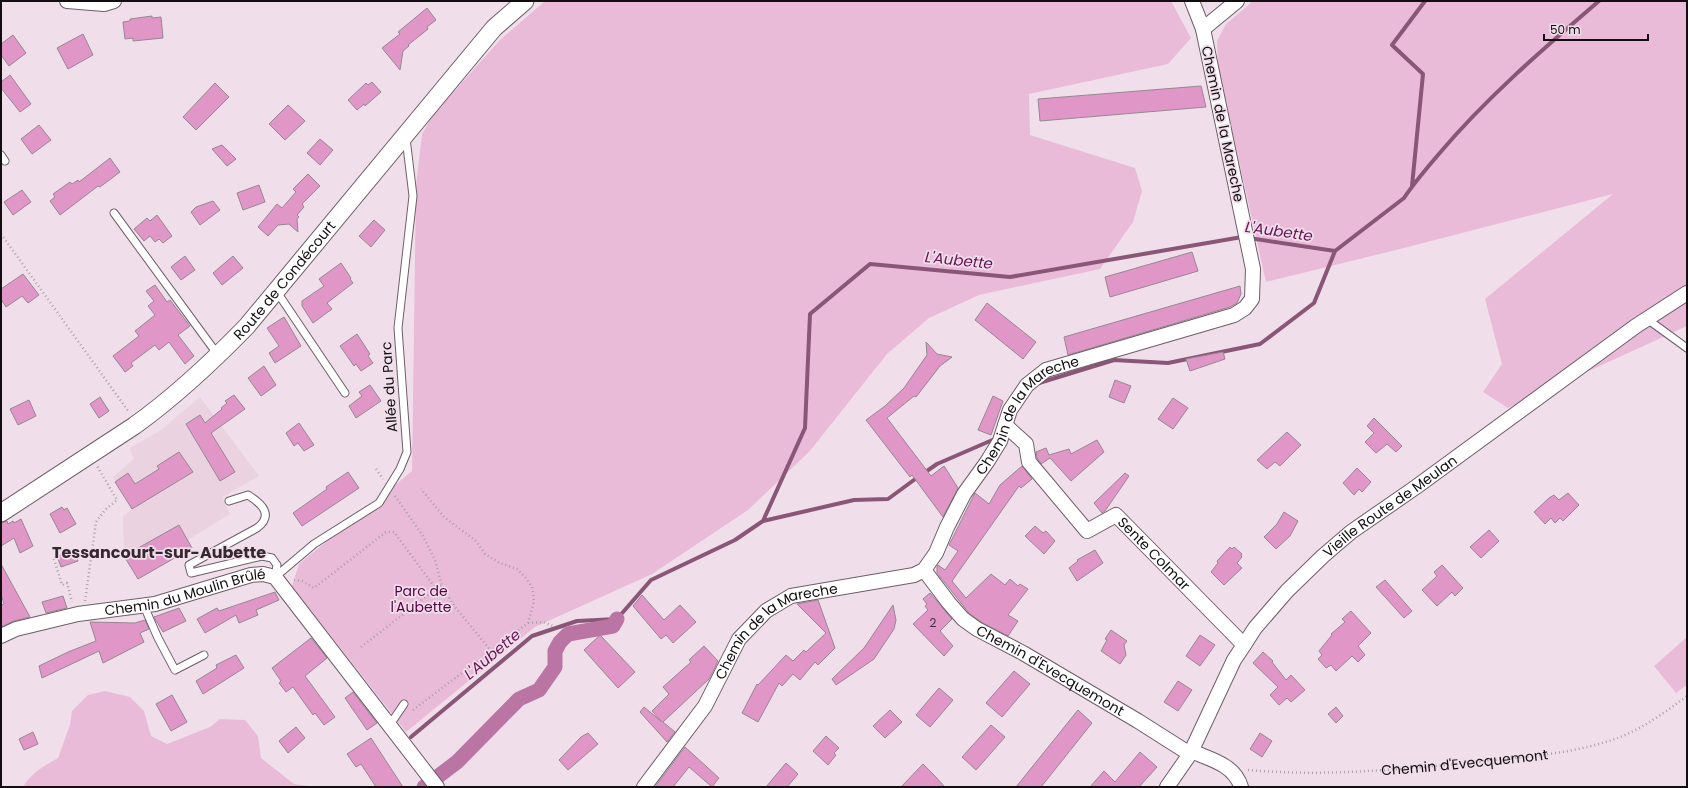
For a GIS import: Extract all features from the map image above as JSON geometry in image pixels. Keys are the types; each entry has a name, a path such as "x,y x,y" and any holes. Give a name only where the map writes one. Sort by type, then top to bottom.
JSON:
{"street":[{"path":"66,1 104,4 114,1"},
{"name":"Route de Condécourt","path":"1,513 137,424 195,377 218,355 247,326 494,28 525,1"},
{"name":"Chemin de la Mareche","path":"644,787 705,706 739,639 766,611 791,596 914,575 924,570 936,553 947,526 964,494 1000,441 1010,410 1027,384 1046,370 1234,316 1245,308 1252,299 1253,269 1203,29 1192,1"},
{"path":"1203,29 1237,1"},
{"name":"Vieille Route de Meulan","path":"1167,787 1191,752 1234,660 1255,628 1286,591 1351,532 1416,487 1646,319 1687,293"},
{"name":"Sente Colmar","path":"1005,425 1026,444 1029,462 1087,531 1116,515 1244,645"},
{"name":"Chemin d'Evecquemont","path":"924,570 963,619 977,630 1023,653 1191,752 1229,768"},
{"name":"Chemin du Moulin Brûlé","path":"1,636 16,630 80,614 155,604 250,576 262,574 275,577 437,787"},
{"path":"1229,768 1240,782 1241,787"}],"lane":[{"name":"Allée du Parc","path":"275,577 314,544 379,503 400,469 407,452 398,328 413,196 405,135"},
{"path":"114,213 218,355"},
{"path":"276,291 344,393"},
{"path":"1646,319 1687,348"},
{"path":"229,501 248,495 261,503 266,513 263,523 257,528 189,565 191,573 262,556 272,558 277,565 275,577"},
{"path":"144,606 158,638 175,670 204,655"},
{"path":"389,726 404,704"}],"path":[{"path":"1,234 137,424"},
{"path":"80,614 96,522 105,510 117,500 91,455"},
{"path":"376,469 424,536 435,560 442,586 455,607 492,652"},
{"path":"421,489 444,517 476,541 485,554 500,563 517,569 525,577 532,586 534,601 528,624"},
{"path":"302,581 314,588 386,532 394,532 436,589"},
{"path":"54,559 62,585 67,583 72,604 80,614"},
{"path":"361,647 436,589 442,586"},
{"path":"411,712 528,624 543,622 553,626"},
{"name":"Chemin d'Evecquemont","path":"1229,768 1256,771 1350,773 1542,756 1580,749 1624,735 1645,724 1687,696"}],"shaded area":[{"path":"200,397 259,476 222,497 230,514 188,540 179,525 124,556 123,516 132,509 113,477 134,459 130,448 161,430"}],"green space":[{"name":"Parc de l'Aubette","path":"545,1 1171,1 1191,38 1168,64 1029,94 1030,135 1135,168 1142,191 1133,222 1100,269 979,295 929,318 887,354 809,452 748,510 652,574 535,627 406,732 292,586 299,564 412,471 416,185 422,134 433,115 500,40"},
{"path":"1253,1 1687,1 1687,326 1508,408 1483,392 1502,364 1485,299 1613,194 1266,282 1218,67 1217,41 1226,24"},
{"path":"1687,637 1687,685 1676,693 1654,666"},
{"path":"105,691 130,697 144,711 151,736 167,744 210,727 220,719 245,720 258,736 261,758 294,784 316,787 23,787 34,774 58,758 70,725 72,711 88,695"}],"building":[{"path":"427,8 436,20 403,51 400,70 382,48 400,34 398,32"},
{"path":"152,16 152,18 161,17 163,38 133,41 133,38 125,39 123,22 130,21 130,19"},
{"path":"83,34 93,55 68,69 57,48"},
{"path":"13,35 26,53 9,66 1,55 1,44"},
{"path":"10,75 31,104 20,112 1,88 1,82"},
{"path":"372,82 381,92 365,106 364,104 357,110 348,100 366,83 368,85"},
{"path":"215,83 229,97 196,130 183,117"},
{"path":"1201,86 1206,107 1040,121 1038,99"},
{"path":"288,105 305,121 285,140 269,124"},
{"path":"39,125 51,140 32,154 21,139"},
{"path":"320,139 333,150 320,165 307,153"},
{"path":"222,145 236,159 227,166 212,149"},
{"path":"110,158 120,172 100,187 98,186 60,215 50,201 55,197 53,194 70,182 72,184 78,180 79,182"},
{"path":"308,174 320,186 302,204 304,207 297,215 299,217 297,219 298,232 289,224 278,225 268,236 258,227 277,204 282,208 296,192 293,189"},
{"path":"259,185 265,202 243,210 237,193"},
{"path":"22,190 31,202 13,215 4,202"},
{"path":"213,201 220,210 200,225 191,212 196,207"},
{"path":"157,215 172,236 163,243 159,239 155,242 150,236 144,241 134,229 147,218 150,221"},
{"path":"374,220 385,230 371,247 359,236"},
{"path":"1192,252 1198,271 1110,297 1105,277"},
{"path":"185,256 195,270 181,280 171,267"},
{"path":"233,256 243,268 222,285 213,273"},
{"path":"341,263 353,283 327,303 332,309 313,323 302,306 302,301 324,286 319,279"},
{"path":"23,274 39,295 28,303 22,296 6,307 1,299 1,289"},
{"path":"155,285 167,302 170,300 190,326 178,335 194,356 185,364 169,342 159,350 155,345 131,363 133,366 125,372 113,356 139,336 135,331 155,315 148,306 154,301 146,291"},
{"path":"1240,286 1241,294 1237,303 1230,307 1068,355 1064,337"},
{"path":"987,303 1036,342 1023,359 975,320"},
{"path":"284,317 301,346 275,363 269,353 279,346 267,328"},
{"path":"357,334 370,354 368,356 373,363 361,371 356,364 354,366 340,346"},
{"path":"926,342 937,354 952,357 940,366 916,397 914,396 887,418 931,476 944,466 958,488 943,517 912,475 910,477 866,420 885,406 904,388 927,355"},
{"path":"1223,352 1225,359 1190,371 1186,359"},
{"path":"264,366 276,385 261,396 248,378"},
{"path":"1115,380 1131,386 1124,403 1109,397"},
{"path":"370,385 381,401 356,418 349,406 362,396 359,392"},
{"path":"234,395 245,409 211,433 235,472 220,481 186,424 200,415 205,423 222,409 221,408 227,403 225,401"},
{"path":"993,396 1003,401 991,435 978,430"},
{"path":"100,397 109,411 99,418 90,404"},
{"path":"1173,398 1188,408 1173,429 1158,419"},
{"path":"29,400 36,416 18,425 10,409"},
{"path":"1374,418 1402,446 1396,452 1387,444 1376,453 1365,442 1374,433 1367,426"},
{"path":"299,423 314,445 304,451 298,443 294,446 286,433"},
{"path":"1287,432 1301,445 1280,466 1275,462 1267,469 1257,460"},
{"path":"1097,440 1104,452 1071,481 1050,458 1041,464 1037,458 1036,452 1046,448 1049,455 1069,449 1071,454"},
{"path":"179,452 193,472 132,509 115,482 128,473 135,484 159,469 157,466"},
{"path":"1022,466 1032,479 1021,488 1019,486 952,581 966,598 991,574 1005,585 1010,579 1018,586 1020,584 1028,589 1008,615 1018,621 1008,636 981,622 969,613 937,573 937,567 938,565 945,570 958,551 949,545 975,493 989,504 1000,485"},
{"path":"1357,468 1371,482 1362,492 1359,489 1354,495 1343,483"},
{"path":"348,472 359,488 302,526 293,513"},
{"path":"1125,473 1129,476 1105,511 1102,513 1094,503"},
{"path":"1568,493 1579,505 1563,521 1560,518 1555,523 1551,518 1545,524 1534,512 1554,495 1559,500"},
{"path":"62,507 64,510 67,508 76,524 60,533 50,514"},
{"path":"1284,512 1298,521 1290,536 1276,549 1264,537 1277,524"},
{"path":"21,519 33,546 20,553 14,538 1,546 1,523 7,521 8,524 13,521 14,523"},
{"path":"179,525 192,548 138,579 124,556"},
{"path":"1035,526 1043,533 1046,531 1055,541 1044,554 1025,536"},
{"path":"1489,530 1499,541 1481,558 1470,547"},
{"path":"1230,547 1232,549 1234,547 1242,554 1242,557 1237,563 1242,568 1224,585 1211,572 1218,563 1217,561"},
{"path":"74,550 78,561 61,567 57,556"},
{"path":"1095,550 1103,563 1077,581 1069,568 1078,561 1077,560"},
{"path":"1,564 30,617 14,621 1,627 1,605 4,604 1,594"},
{"path":"1442,565 1463,588 1455,596 1452,592 1437,606 1422,590 1437,576 1434,572"},
{"path":"1385,580 1412,611 1404,618 1376,587"},
{"path":"275,592 279,600 256,610 258,615 239,623 236,615 205,633 197,619 217,608 219,611"},
{"path":"930,593 952,619 940,631 953,646 944,656 913,624 928,610 925,606 927,604 923,599"},
{"path":"642,595 664,620 680,605 696,622 673,643 666,635 661,639 633,606"},
{"path":"63,596 67,608 46,613 42,602"},
{"path":"818,600 835,648 818,665 815,662 800,680 793,674 782,686 779,683 758,722 742,713 757,684 758,685 786,655 793,661 804,650 806,652 826,633 797,604"},
{"path":"893,605 896,620 894,629 874,659 836,685 832,679 864,648"},
{"path":"179,608 186,621 163,632 154,617"},
{"path":"1351,611 1371,633 1358,646 1365,655 1358,662 1352,656 1336,671 1331,665 1326,668 1318,659 1322,655 1319,651 1332,635 1331,634 1345,622 1342,619"},
{"path":"145,620 149,629 140,633 144,642 103,663 99,651 42,678 39,666 96,641 90,622 135,623"},
{"path":"1111,630 1127,641 1124,645 1126,655 1120,664 1101,651 1107,640 1105,639"},
{"path":"600,635 635,672 618,688 584,650"},
{"path":"1200,635 1215,645 1200,666 1186,656"},
{"path":"311,638 327,658 305,676 335,717 324,725 315,713 313,715 293,687 286,692 279,683 281,681 272,668"},
{"path":"704,646 718,661 709,679 663,722 675,732 667,742 640,712 644,707 662,722 652,711 669,694 663,687 691,662 689,660"},
{"path":"1263,652 1273,661 1272,662 1286,680 1291,675 1305,690 1291,702 1287,698 1279,705 1270,695 1278,687 1253,663"},
{"path":"236,655 244,668 203,694 196,681 217,668 216,665"},
{"path":"1014,671 1030,684 1002,717 986,703"},
{"path":"1178,681 1192,690 1178,711 1164,702"},
{"path":"939,688 953,700 930,727 916,715"},
{"path":"353,692 377,723 367,730 345,698"},
{"path":"172,695 187,722 171,731 156,704"},
{"path":"1336,707 1343,716 1336,723 1328,714"},
{"path":"890,710 902,722 885,738 873,726"},
{"path":"1078,710 1092,723 1041,787 1016,787"},
{"path":"991,725 1005,737 976,770 962,757"},
{"path":"296,727 305,738 288,753 279,741"},
{"path":"33,732 38,744 24,750 19,739"},
{"path":"588,733 598,744 568,770 559,760 581,737"},
{"path":"1260,733 1272,741 1262,757 1250,749"},
{"path":"826,736 839,748 834,753 836,755 828,765 813,751"},
{"path":"371,738 403,787 376,787 361,764 356,767 347,754"},
{"path":"685,747 719,778 712,787 689,767 673,787 655,787"},
{"path":"1140,752 1157,767 1139,787 1090,787 1104,771 1115,782"},
{"path":"786,763 798,774 787,787 766,787"},
{"path":"923,764 945,787 901,787"}],"waterway":[{"name":"L'Aubette","path":"1412,186 1423,74 1392,45 1425,1"},
{"name":"L'Aubette","path":"1039,383 1114,360 1168,363 1260,344 1314,303 1335,251 1404,198 1416,181 1456,134 1495,94 1599,1"},
{"name":"L'Aubette","path":"763,521 805,428 810,314 870,264 1010,277 1242,237 1335,251"},
{"name":"L'Aubette","path":"924,473 937,464 997,438"},
{"name":"L'Aubette","path":"411,737 532,636 577,621 617,619 651,580 735,540 763,521 854,500 888,499 918,477"},
{"path":"424,787 457,762 519,699 539,690 555,667 555,651 560,642 568,634 613,626 617,619"}],"district":[{"name":"Tessancourt-sur-Aubette","path":"159,552"}]}
